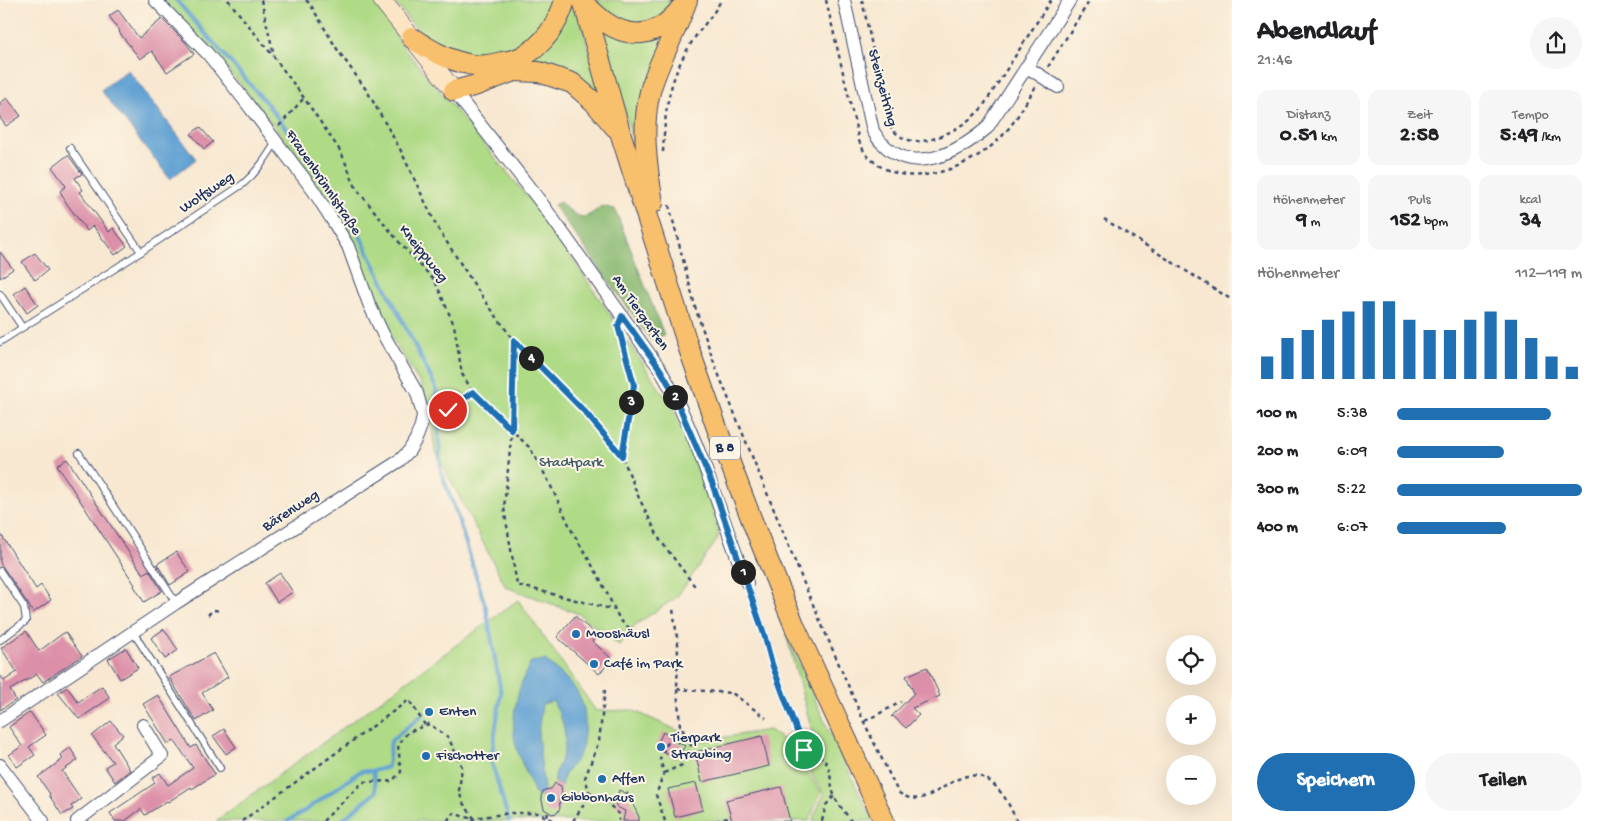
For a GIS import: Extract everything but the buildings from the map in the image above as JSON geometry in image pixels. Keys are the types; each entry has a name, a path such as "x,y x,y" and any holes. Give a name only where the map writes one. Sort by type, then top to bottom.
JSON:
{"main road":[{"path":"412,38 445,56 470,65 496,64 521,57 534,49 577,1 610,25 624,31 638,33 657,29 667,23 687,0"},
{"path":"663,267 647,165 647,115 649,94 654,75 687,0"},
{"name":"B 8","path":"577,1 688,346 756,531 795,627 884,821"},
{"path":"454,91 470,65"},
{"path":"454,91 477,85 514,71 540,72 572,83 586,94 620,132"}],"street":[{"name":"Frauenbrünnlstraße","path":"156,0 208,54 313,190 348,246 368,304 419,399 423,415 416,439"},
{"path":"382,0 454,91"},
{"name":"Steinzeitring","path":"844,0 873,130 882,144 897,154 913,160 933,159 952,151 987,128 1070,0"},
{"path":"1028,67 1058,87"},
{"name":"Am Tiergarten","path":"454,91 543,205 660,369 671,388 712,483 747,584"},
{"name":"Bärenweg","path":"0,720 176,603 398,461 409,451 416,439"},
{"path":"76,821 162,756 143,725"},
{"path":"0,765 43,821"}],"lane":[{"name":"Wolfsweg","path":"0,342 142,252 243,184 264,162 276,142"},
{"path":"70,148 142,252"},
{"path":"0,294 22,327"},
{"path":"79,453 176,603"},
{"path":"0,570 24,606 26,621 0,640"},
{"path":"747,584 772,664 804,750"},
{"path":"133,632 220,768"}],"path":[{"name":"Kneippweg","path":"228,0 304,98 340,152 356,188 399,242 435,282 454,325 462,374 473,392 530,448 620,620 635,633"},
{"path":"261,0 274,58"},
{"path":"306,0 366,91 400,149 437,227 479,292 514,340 585,412 622,456 639,498 660,540 697,589"},
{"path":"663,156 666,105 671,86 691,43 721,0"},
{"path":"826,0 859,141 866,154 882,167 896,173 914,176 932,174 965,163 997,142 1009,129 1090,0"},
{"path":"862,0 889,124 893,132 909,142 919,142 938,137 958,129 972,119 982,108 1051,0"},
{"path":"277,129 304,98"},
{"path":"668,204 696,310 716,368 806,586 864,722 898,792 903,798 911,802 917,802"},
{"path":"1104,219 1232,300"},
{"path":"622,316 618,326 634,385 622,456"},
{"path":"514,340 512,430 504,508 517,585 615,610"},
{"path":"429,414 448,410 473,392"},
{"path":"664,773 682,765 691,745 680,725 677,689 678,644 673,609"},
{"path":"208,614 214,610 222,611"},
{"path":"677,689 732,693 766,718"},
{"path":"573,821 590,794 585,778 599,741 605,690"},
{"path":"242,821 409,700 424,725"},
{"path":"864,722 901,702"},
{"path":"323,821 363,782 392,781 401,772 398,745 408,732 429,724 448,737 462,767 459,791 463,804 473,819"},
{"path":"665,821 656,795 664,773 660,759 664,747 680,725"},
{"path":"671,737 678,743"},
{"path":"804,750 818,754 829,767 835,795 852,821"},
{"path":"939,796 960,781 971,777 982,777 1002,794 1017,821"},
{"path":"590,794 603,799 619,814 619,821"},
{"path":"822,821 826,805 835,795"},
{"path":"547,817 548,812"},
{"path":"448,821 450,815 454,813 473,819 511,813 538,813 555,821"},
{"path":"716,821 731,817"}],"green space":[{"name":"Stadtpark","path":"162,0 372,0 390,22 399,42 545,218 676,413 720,529 717,540 677,597 635,625 619,645 579,614 506,587 435,450 429,406 421,385 389,333 345,226 300,159 243,87"},
{"path":"393,0 557,0 546,23 522,49 490,59 454,53 425,36 414,26"},
{"path":"594,0 645,3 651,0 679,0 660,21 623,25"},
{"path":"572,2 576,3 600,90 597,91 581,79 529,63"},
{"path":"602,31 664,37 638,147 634,145"},
{"path":"560,202 575,215 584,217 601,206 615,209 664,335 651,340 554,205"},
{"path":"518,600 596,711 632,710 701,741 769,730 785,741 821,792 809,821 216,821"},
{"path":"786,634 827,727 873,821 812,821 824,794 804,762 815,742"}],"water":[{"path":"128,70 196,159 170,179 101,90"},
{"path":"545,660 563,675 576,691 584,710 585,721 581,751 566,773 561,786 555,783 555,779 564,749 564,728 553,701 542,704 538,734 544,790 541,796 536,796 517,748 514,721 519,690 531,662"}],"waterway":[{"path":"176,0 268,105 343,202 436,388 441,472 456,512 486,608 501,693 491,760 509,821"},
{"path":"288,821 361,771 373,771 388,767 391,741 422,715"},
{"path":"341,821 376,792 373,771"}],"place":[{"name":"Mooshäusl","path":"576,634"},
{"name":"Café im Park","path":"594,664"},
{"name":"Enten","path":"429,712"},
{"name":"Tierpark Straubing","path":"661,747"},
{"name":"Fischotter","path":"426,756"},
{"name":"Affen","path":"602,779"},
{"name":"Gibbonhaus","path":"551,798"}],"route":[{"path":"448,410 473,392 512,430 514,340 585,412 622,456 634,385 618,326 622,316 660,369 671,388 712,483 764,634 772,664 804,750"}]}
